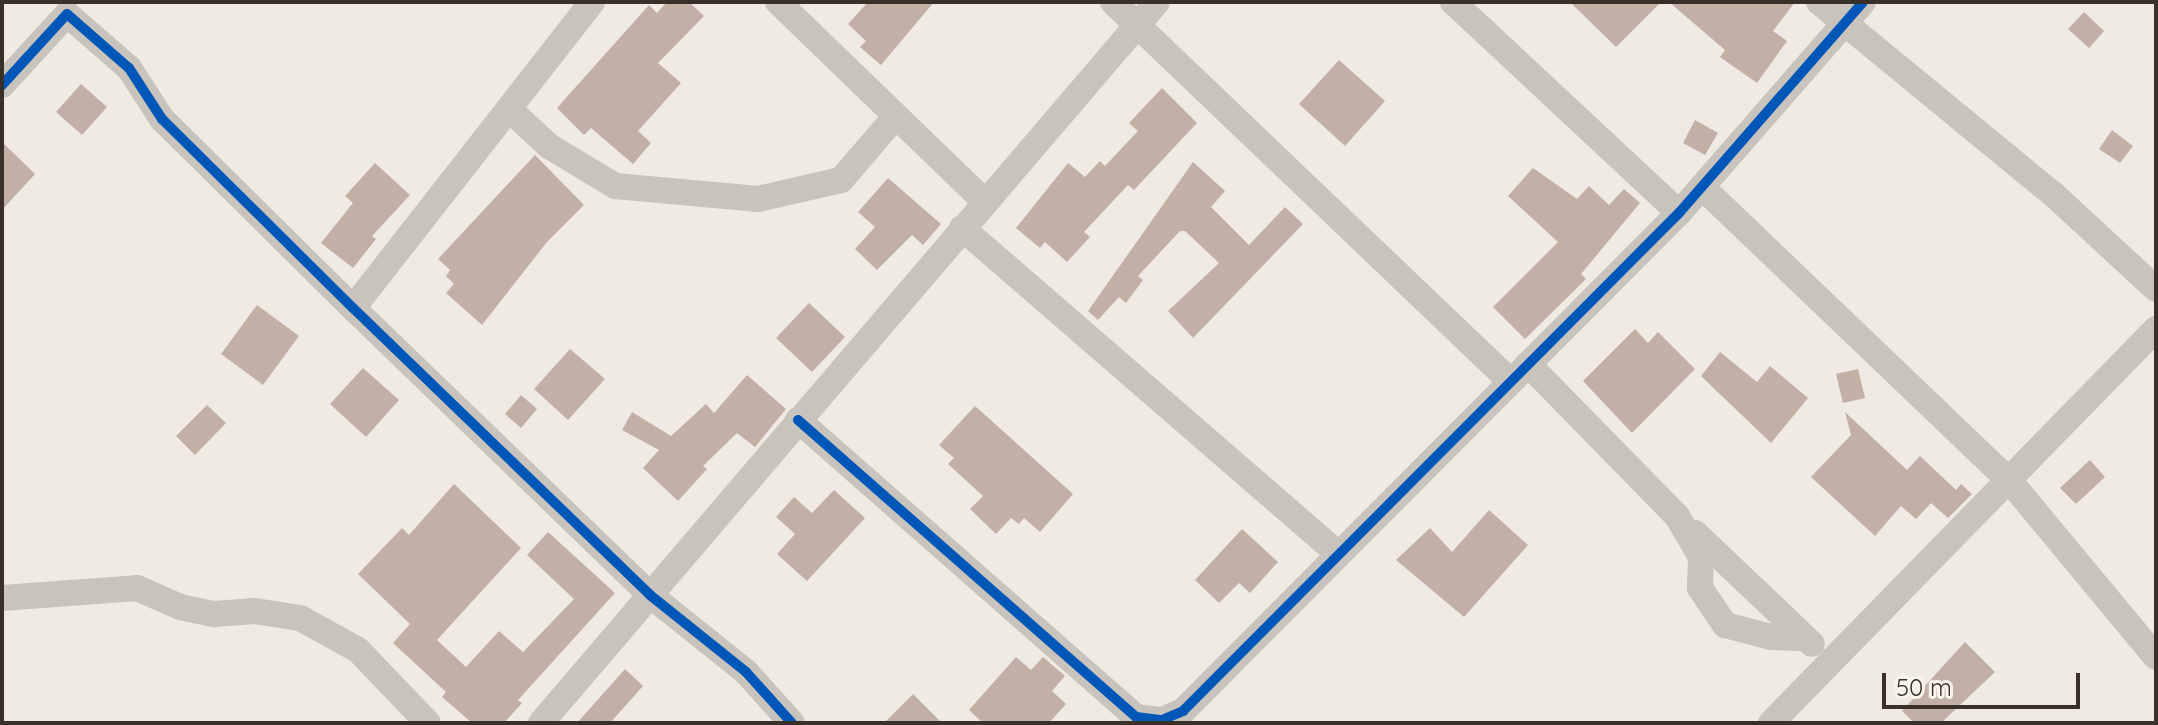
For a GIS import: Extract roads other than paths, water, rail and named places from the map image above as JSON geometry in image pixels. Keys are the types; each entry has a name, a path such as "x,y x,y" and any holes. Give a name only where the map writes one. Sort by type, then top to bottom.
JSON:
{"street":[{"path":"353,308 592,2"},
{"path":"778,2 984,201"},
{"path":"1113,2 1136,27 1677,516 1829,660"},
{"path":"541,723 1157,2"},
{"path":"1453,2 1679,213"},
{"path":"1819,2 2053,194 2156,289"},
{"path":"798,420 1145,721 1183,711 1703,188 1863,2"},
{"path":"2,85 71,8 129,68 162,119 650,595 746,672 792,723"},
{"path":"509,109 549,146 615,186 758,199 841,180 896,116"},
{"path":"1703,188 2008,479 2156,657"},
{"path":"962,228 1337,553"},
{"path":"1771,723 1829,660 2156,329"},
{"path":"1677,516 1701,557 1700,588 1725,625 1771,637 1804,638"},
{"path":"2,598 137,588 180,607 214,614 255,611 300,618 358,650 428,723"}]}
